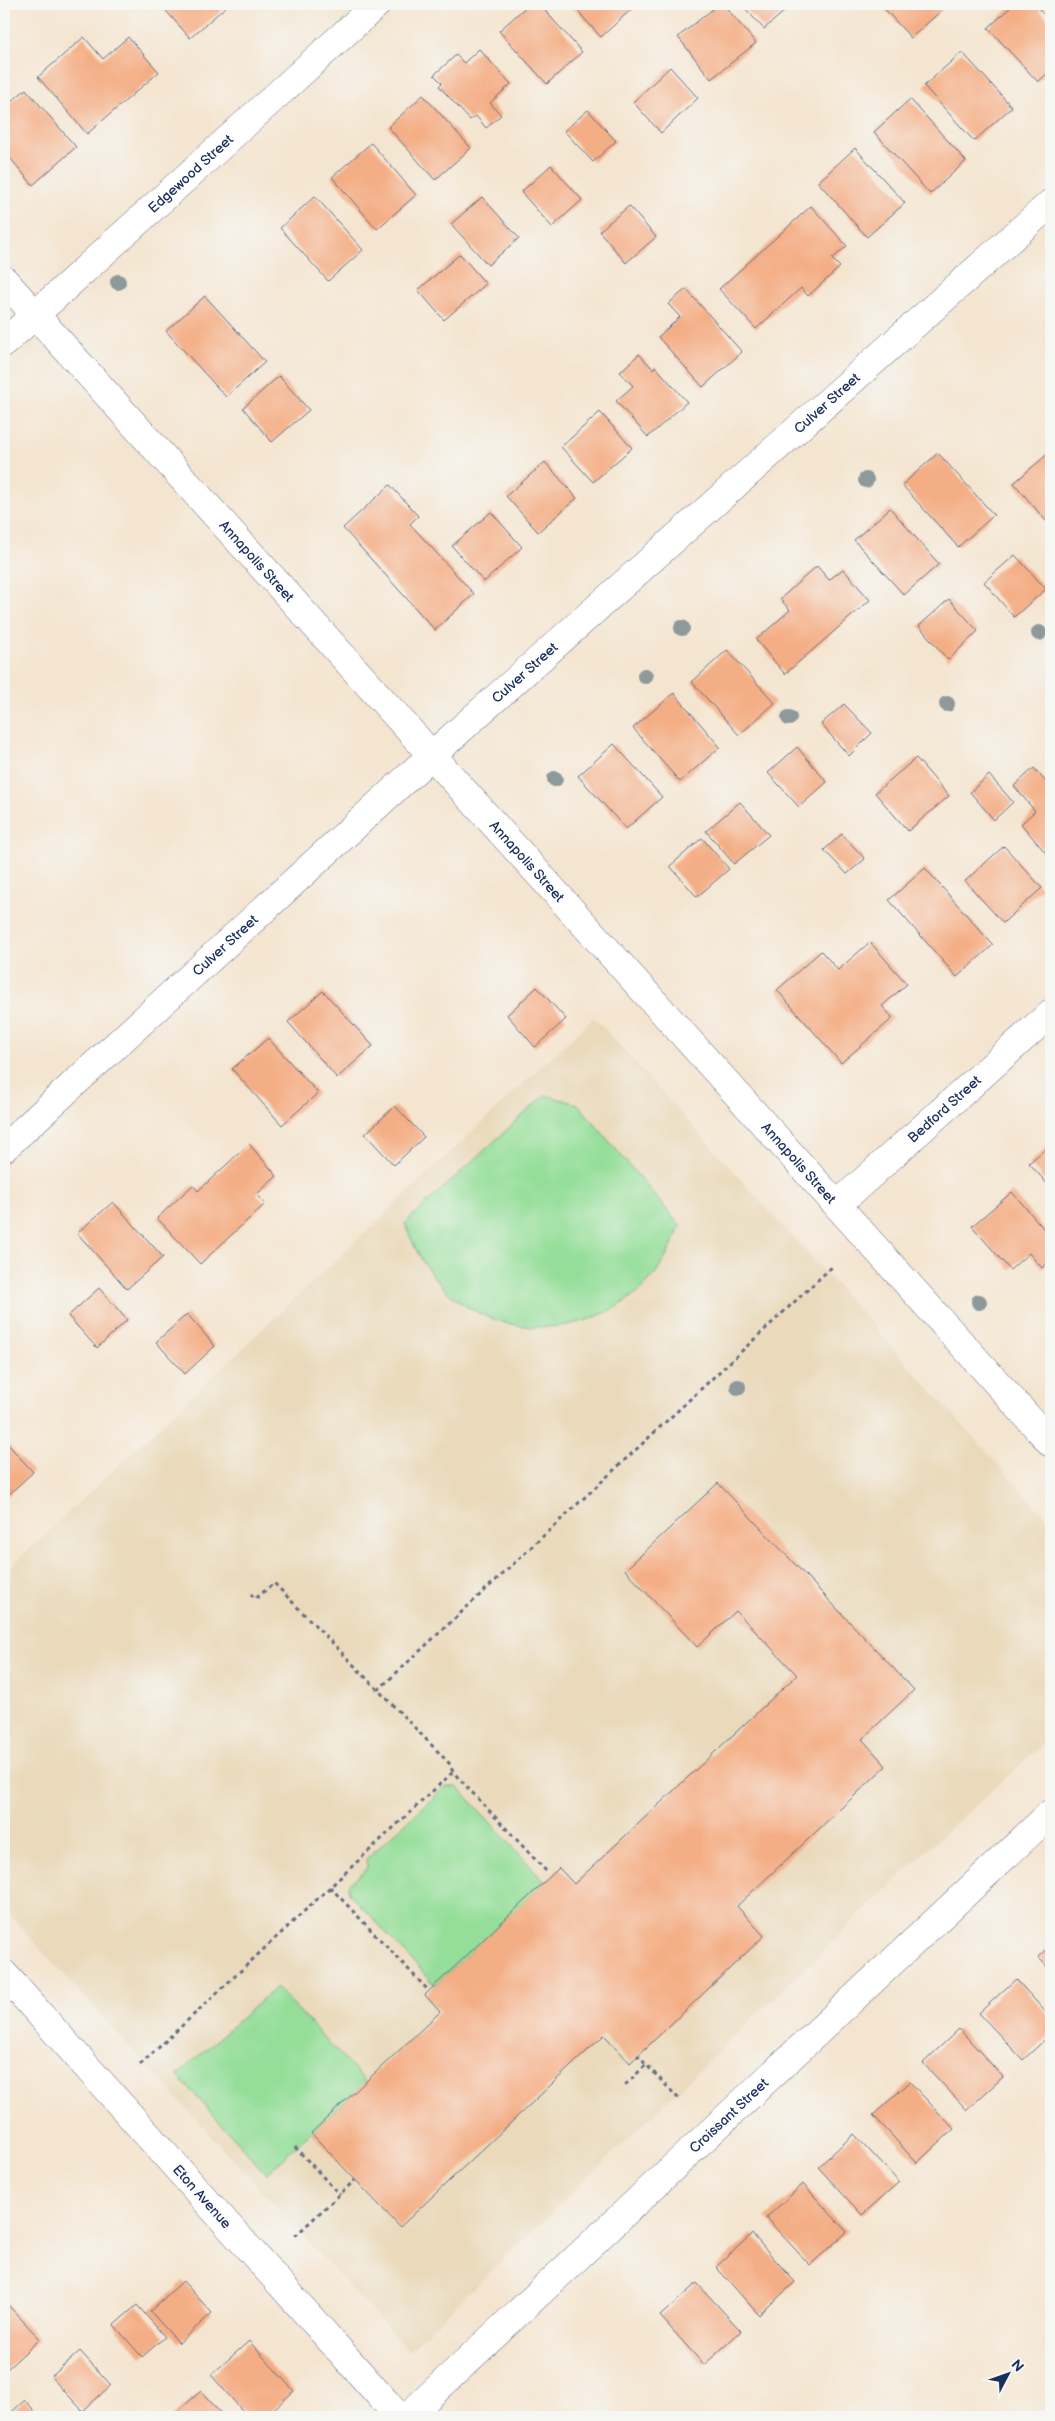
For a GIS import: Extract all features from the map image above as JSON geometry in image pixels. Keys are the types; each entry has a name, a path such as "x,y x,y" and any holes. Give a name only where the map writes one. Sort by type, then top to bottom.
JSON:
{"street":[{"name":"Edgewood Street","path":"4,343 33,314 377,4"},
{"name":"Culver Street","path":"4,1148 432,755 1051,203"},
{"name":"Annapolis Street","path":"4,280 1051,1443"},
{"name":"Bedford Street","path":"837,1205 1051,1013"},
{"name":"Croissant Street","path":"407,2417 1051,1813"},
{"name":"Eton Avenue","path":"4,1974 399,2417"}],"path":[{"path":"378,1690 834,1265"},
{"path":"251,1594 255,1599 274,1583 449,1763 453,1772 547,1872"},
{"path":"140,2065 453,1772"},
{"path":"330,1887 429,1991"},
{"path":"638,2055 679,2099"},
{"path":"625,2085 646,2065"},
{"path":"295,2147 340,2195"},
{"path":"295,2236 355,2180"}],"shaded area":[{"path":"594,1017 1051,1523 1051,1737 948,1830 408,2351 4,1909 4,1573"}],"green space":[{"path":"545,1095 578,1104 680,1226 669,1252 660,1267 639,1291 613,1309 583,1321 552,1327 521,1326 491,1318 462,1304 438,1282 427,1268 418,1254 405,1223"},
{"path":"445,1787 458,1787 545,1882 435,1985 349,1893 348,1885 367,1868 366,1859"},
{"path":"276,1987 366,2082 266,2174 177,2075"}],"building":[{"path":"160,4 229,4 190,38"},
{"path":"529,4 539,4 582,52 547,84 499,31"},
{"path":"571,4 635,4 636,5 601,37"},
{"path":"719,4 723,4 756,43 711,79 678,37"},
{"path":"741,4 793,4 764,29"},
{"path":"880,4 938,4 943,9 911,38"},
{"path":"1014,4 1034,4 1051,22 1051,70 1038,82 988,28"},
{"path":"84,37 103,59 128,37 159,72 87,134 38,77"},
{"path":"479,49 511,84 490,103 501,115 486,128 476,116 470,120 439,86 442,83 434,75 456,55 464,63"},
{"path":"962,52 1012,107 974,141 924,86"},
{"path":"670,67 698,98 661,133 633,102"},
{"path":"26,89 76,147 33,185 4,151 4,108"},
{"path":"423,95 471,148 435,180 388,127"},
{"path":"910,99 966,161 930,194 874,132"},
{"path":"588,110 616,141 593,162 564,131"},
{"path":"371,143 416,195 377,229 332,177"},
{"path":"855,148 905,203 867,237 818,182"},
{"path":"551,165 582,200 552,227 521,192"},
{"path":"315,196 363,250 328,281 280,228"},
{"path":"482,197 519,238 488,265 451,224"},
{"path":"629,206 656,237 626,263 599,231"},
{"path":"811,206 847,246 832,259 840,267 808,296 801,288 756,329 719,289"},
{"path":"460,254 486,284 444,320 418,290"},
{"path":"686,289 742,352 703,387 658,337 680,317 668,304"},
{"path":"205,296 265,362 226,397 166,331"},
{"path":"639,354 653,369 655,366 687,402 648,437 616,401 633,386 620,372"},
{"path":"279,376 309,410 272,442 243,408"},
{"path":"600,412 632,448 593,482 561,447"},
{"path":"1051,451 1051,517 1046,521 1014,483"},
{"path":"938,453 994,515 958,547 902,485"},
{"path":"545,462 577,498 538,532 506,496"},
{"path":"390,485 418,516 410,524 474,594 435,630 343,528"},
{"path":"890,508 939,564 904,595 854,540"},
{"path":"491,512 522,547 484,582 452,546"},
{"path":"1015,555 1046,589 1014,617 984,582"},
{"path":"817,566 829,580 843,569 870,600 785,674 756,640 790,610 780,599"},
{"path":"949,599 978,631 948,660 919,626"},
{"path":"727,650 775,703 739,735 692,682"},
{"path":"674,693 720,747 680,782 633,728"},
{"path":"844,704 872,733 849,756 821,724"},
{"path":"614,744 662,797 626,829 578,776"},
{"path":"797,747 827,782 799,807 768,773"},
{"path":"916,758 949,796 908,831 875,793"},
{"path":"1034,768 1051,788 1051,859 1021,824 1035,811 1014,786"},
{"path":"989,775 1013,802 994,820 970,792"},
{"path":"740,802 769,835 734,864 706,831"},
{"path":"842,834 865,859 847,874 824,850"},
{"path":"702,838 729,869 697,897 670,866"},
{"path":"1004,846 1042,888 1003,923 965,881"},
{"path":"925,868 993,945 957,977 889,900"},
{"path":"870,942 907,984 882,1006 893,1018 841,1063 777,990 821,951 838,970"},
{"path":"537,987 566,1019 535,1047 507,1015"},
{"path":"323,991 373,1046 337,1078 288,1022"},
{"path":"268,1038 318,1093 282,1125 232,1069"},
{"path":"395,1106 424,1137 394,1165 365,1134"},
{"path":"249,1144 277,1176 257,1194 265,1204 200,1264 157,1218 193,1185 198,1191"},
{"path":"1051,1144 1051,1188 1029,1163"},
{"path":"1012,1192 1051,1237 1051,1260 1042,1268 1029,1253 1010,1270 972,1226"},
{"path":"113,1202 163,1257 127,1289 77,1233"},
{"path":"99,1288 127,1320 97,1348 68,1316"},
{"path":"187,1314 215,1346 185,1374 156,1342"},
{"path":"4,1442 33,1472 4,1499"},
{"path":"718,1483 914,1690 862,1739 886,1766 737,1906 764,1936 630,2063 604,2035 400,2227 311,2133 440,2012 425,1995 559,1868 574,1884 797,1675 736,1611 697,1647 625,1570"},
{"path":"1051,1945 1051,1971 1038,1957"},
{"path":"1016,1979 1051,2018 1051,2034 1023,2060 979,2013"},
{"path":"959,2029 1003,2077 967,2110 923,2063"},
{"path":"910,2082 954,2129 917,2163 873,2115"},
{"path":"854,2134 899,2182 862,2215 818,2167"},
{"path":"803,2184 847,2232 810,2265 766,2218"},
{"path":"752,2234 795,2282 759,2315 716,2267"},
{"path":"183,2281 212,2313 179,2343 150,2311"},
{"path":"697,2283 741,2331 704,2365 660,2316"},
{"path":"8,2305 40,2339 6,2370 4,2367 4,2309"},
{"path":"137,2305 165,2337 142,2357 114,2325"},
{"path":"249,2341 294,2391 265,2417 248,2417 211,2375"},
{"path":"80,2351 111,2385 83,2411 51,2377"},
{"path":"201,2391 224,2417 171,2417"},
{"path":"25,2400 40,2417 6,2417"},
{"path":"1051,2407 1051,2417 1041,2417"}]}
